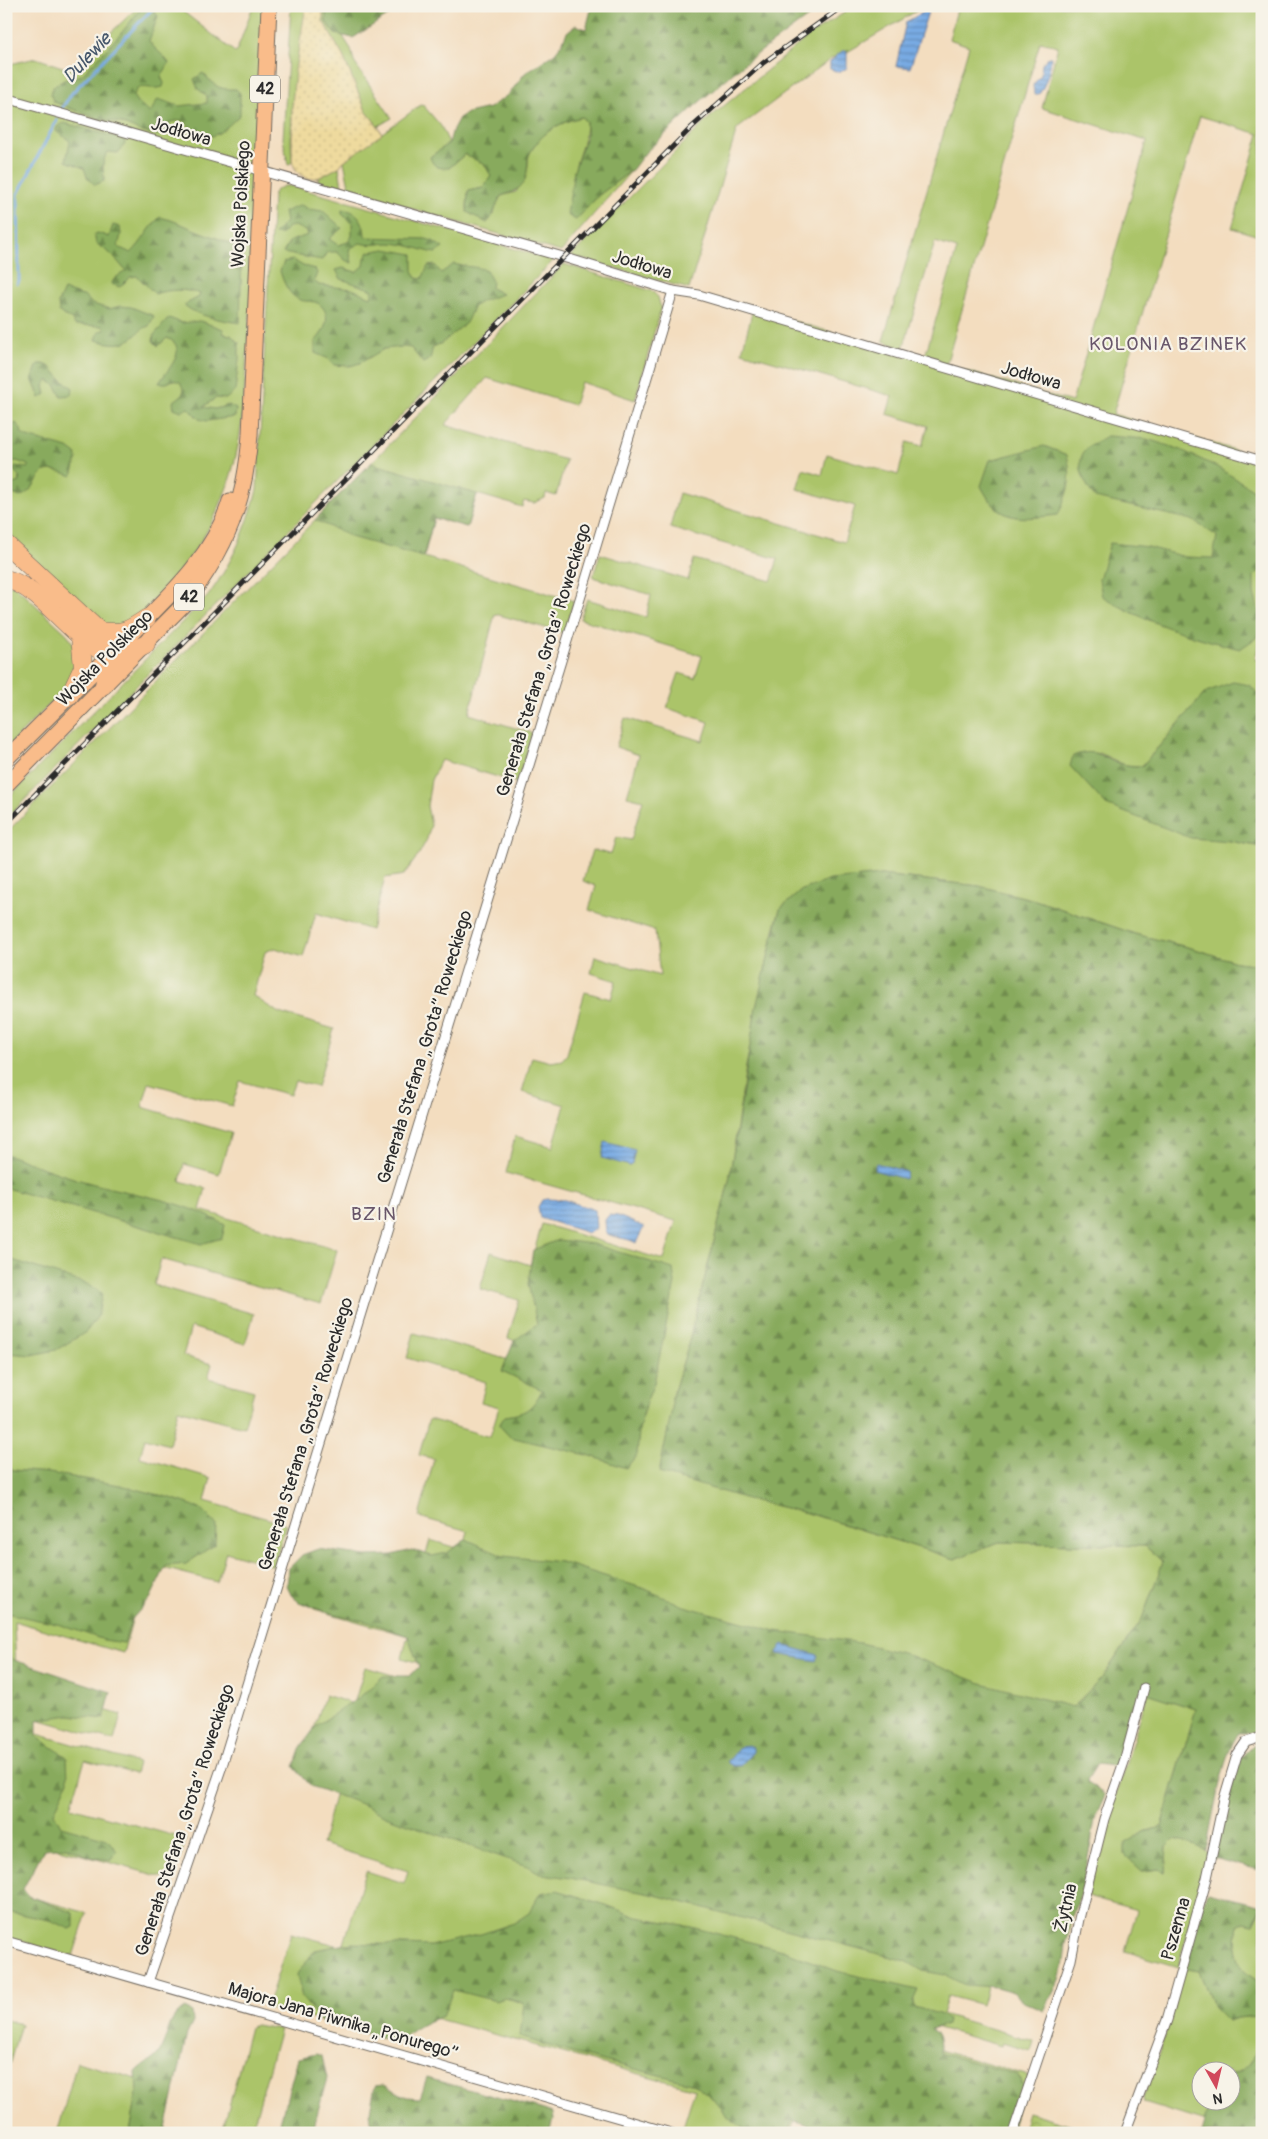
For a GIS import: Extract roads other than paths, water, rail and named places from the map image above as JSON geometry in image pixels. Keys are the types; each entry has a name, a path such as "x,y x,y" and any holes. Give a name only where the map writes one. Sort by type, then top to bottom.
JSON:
{"highway":[{"path":"6,544 99,631 112,654 104,685"},
{"path":"6,579 31,590 100,652 112,654 127,653 146,644"},
{"path":"99,631 117,633 134,627 147,618"},
{"path":"70,695 83,667 80,636"}],"main road":[{"name":"Wojska Polskiego","path":"6,785 185,603 202,581 230,530 244,489 248,468 269,6"},
{"name":"Wojska Polskiego","path":"6,759 112,654 193,570 213,540 228,510 240,468 251,404"}],"street":[{"name":"Jodłowa","path":"13,100 673,291 699,295 1262,461"},
{"name":"Generała Stefana „Grota” Roweckiego","path":"148,1982 225,1756 673,291"},
{"name":"Żytnia","path":"1013,2133 1071,1960 1079,1919 1104,1819 1120,1775 1144,1688"},
{"name":"Pszenna","path":"1125,2133 1167,2020 1207,1878 1224,1799 1237,1755 1246,1742 1259,1737"},
{"name":"Majora Jana Piwnika „Ponurego”","path":"6,1941 671,2133"}],"water":[{"path":"929,9 910,68 896,66 906,22"},
{"path":"842,51 847,51 847,68 839,72 830,69 830,62"},
{"path":"1048,57 1051,57 1051,61 1045,82 1039,94 1034,94 1033,85 1041,75 1042,64"},
{"path":"605,1142 635,1150 632,1164 630,1166 602,1158"},
{"path":"876,1163 907,1172 905,1179 874,1170"},
{"path":"542,1200 565,1200 595,1210 596,1229 588,1233 540,1218 538,1207"},
{"path":"609,1215 618,1216 644,1227 636,1243 606,1233 605,1220"},
{"path":"783,1645 818,1655 816,1661 778,1654 777,1652"},
{"path":"749,1745 753,1748 753,1752 740,1766 733,1766 728,1763 728,1760 741,1746"}],"waterway":[{"name":"Dulewie","path":"62,108 72,93 155,6"},
{"name":"Dulewie","path":"17,284 19,281 18,194 57,120"}],"railway":[{"path":"6,824 692,127 763,63 843,6"}],"district":[{"name":"KOLONIA BZINEK","path":"1168,344"},
{"name":"BZIN","path":"374,1214"}]}
